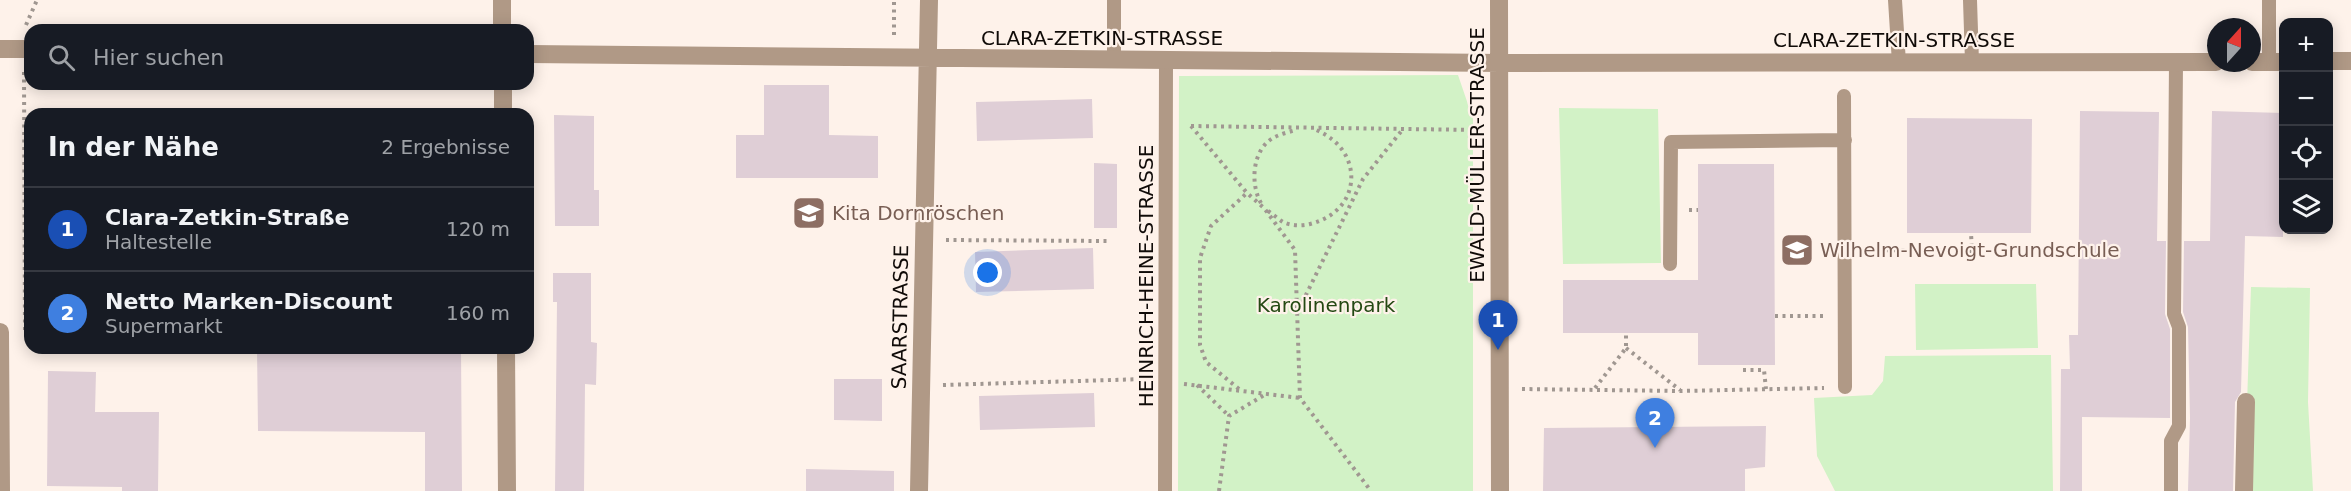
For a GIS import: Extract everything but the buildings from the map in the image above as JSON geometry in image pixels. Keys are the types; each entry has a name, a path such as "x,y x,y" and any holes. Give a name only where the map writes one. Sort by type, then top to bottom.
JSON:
{"street":[{"path":"502,0 502,24"},
{"name":"SAARSTRASSE","path":"919,491 929,0"},
{"name":"EWALD-MÜLLER-STRASSE","path":"1499,0 1500,491"},
{"path":"0,49 24,49"},
{"name":"CLARA-ZETKIN-STRASSE","path":"534,54 1500,63 2207,62"},
{"path":"2333,61 2351,61"},
{"path":"503,90 503,108"},
{"path":"0,332 1,491"},
{"path":"506,354 507,491"},
{"path":"2244,491 2246,402"}],"lane":[{"path":"1114,0 1114,60"},
{"path":"1895,0 1899,63"},
{"path":"1970,0 1972,62"},
{"path":"2268,62 2269,0"},
{"name":"HEINRICH-HEINE-STRASSE","path":"1165,491 1166,61"},
{"path":"2171,491 2171,441 2179,426 2179,327 2174,314 2176,62"},
{"path":"1844,96 1845,387"},
{"path":"1670,264 1671,142 1845,140"}],"path":[{"path":"27,24 37,0"},
{"path":"893,59 894,0"},
{"path":"27,90 27,108"},
{"path":"1166,126 1500,131"},
{"path":"1191,126 1247,193 1285,223 1302,226 1325,221 1336,213 1345,202 1352,183 1349,162 1339,144 1313,128"},
{"path":"1300,128 1272,139 1257,157 1253,175 1258,197 1264,208 1295,250 1300,398 1371,491"},
{"path":"1298,310 1363,179 1403,129"},
{"path":"1239,389 1206,362 1200,345 1200,258 1211,226 1247,193"},
{"path":"1845,250 1972,251 1971,233"},
{"path":"924,240 1108,241"},
{"path":"1775,316 1802,316"},
{"path":"1595,389 1626,348 1626,333"},
{"path":"1626,348 1680,391"},
{"path":"1743,370 1764,370 1766,389"},
{"path":"921,385 1165,381 1300,398"},
{"path":"1196,385 1229,416"},
{"path":"1499,388 1680,391 1845,387"},
{"path":"1229,416 1268,393"},
{"path":"1219,491 1229,416"}],"green space":[{"name":"Karolinenpark","path":"1458,75 1473,119 1473,491 1178,491 1179,76"},
{"path":"1559,108 1658,109 1661,263 1563,264"},
{"path":"1915,284 2036,284 2038,348 1916,350"},
{"path":"2251,287 2310,288 2308,402 2313,491 2244,491"},
{"path":"2051,355 2053,491 1835,491 1817,456 1814,398 1872,395 1883,381 1885,356"}],"place":[{"name":"Kita Dornröschen","path":"809,213"},
{"name":"Wilhelm-Nevoigt-Grundschule","path":"1797,250"},
{"name":"Clara-Zetkin-Straße","path":"1498,350"},
{"name":"Netto Marken-Discount","path":"1655,448"}]}
